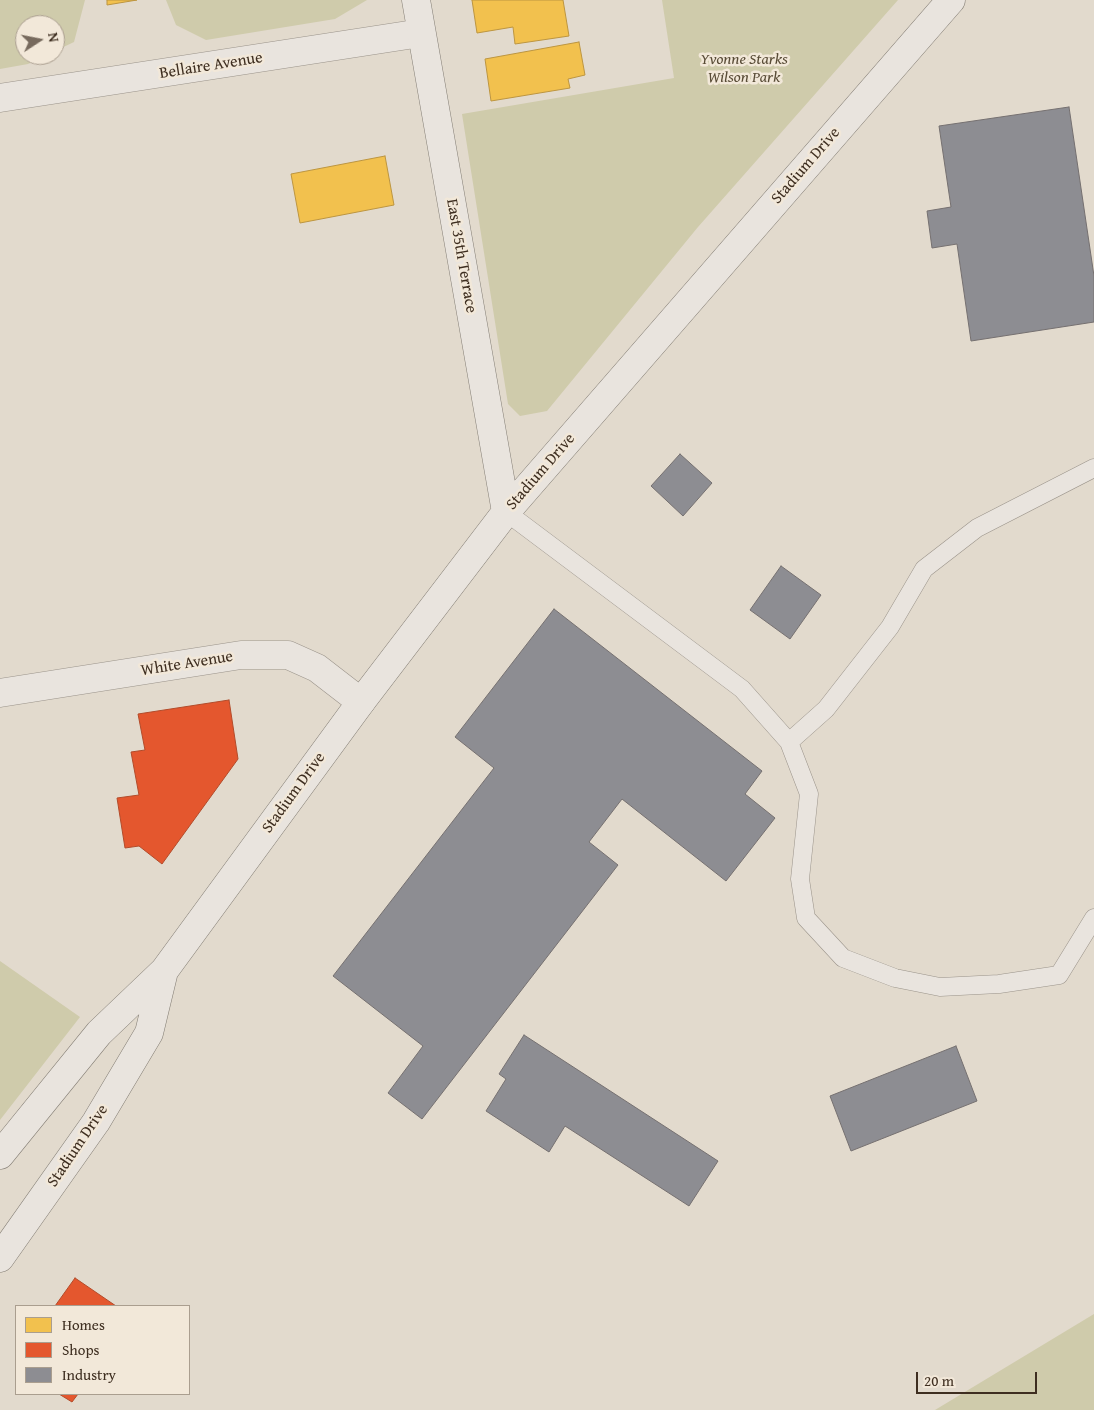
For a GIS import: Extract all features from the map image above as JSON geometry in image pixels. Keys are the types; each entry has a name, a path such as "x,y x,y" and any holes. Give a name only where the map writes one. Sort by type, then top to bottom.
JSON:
{"main road":[{"name":"East 35th Terrace","path":"416,0 506,512"},
{"name":"Stadium Drive","path":"0,1155 99,1032 164,971 361,702 506,512 950,0"},
{"name":"Bellaire Avenue","path":"0,98 421,33"},
{"name":"White Avenue","path":"0,693 241,656 288,655 318,668 361,702"},
{"name":"Stadium Drive","path":"0,1258 96,1122 149,1032 164,971"}],"lane":[{"path":"789,742 832,701 890,627 924,569 977,528 1094,468"},
{"path":"506,512 742,689 789,742 809,794 800,879 806,918 843,958 895,978 940,987 999,984 1059,975 1094,918"}],"green space":[{"path":"0,0 85,0 74,42 65,46 65,15 15,15 15,65 22,65 0,69"},
{"path":"166,0 367,0 335,19 206,40 176,25"},
{"name":"Yvonne Starks Wilson Park","path":"662,0 898,0 698,227 547,411 520,416 508,404 462,114 674,78"},
{"path":"0,961 80,1017 0,1120"},
{"path":"1094,1314 1094,1410 935,1410"}],"building: Homes":[{"path":"107,0 137,0 107,5"},
{"path":"472,0 563,0 569,36 515,44 513,27 477,33"},
{"path":"579,42 585,75 568,79 570,88 491,101 485,59"},
{"path":"385,156 394,205 300,223 291,174"}],"building: Shops":[{"path":"229,700 238,759 162,864 139,846 125,848 117,798 139,795 131,752 145,750 138,714"},
{"path":"75,1278 115,1305 56,1305"},
{"path":"61,1395 77,1395 72,1402"}],"building: Industry":[{"path":"1069,107 1094,276 1094,322 971,341 957,244 932,248 927,211 951,207 939,126"},
{"path":"680,454 712,483 683,516 651,486"},
{"path":"781,566 821,595 790,639 750,610"},
{"path":"554,609 762,771 745,794 775,818 726,881 622,799 589,842 618,865 422,1119 388,1093 423,1046 333,976 494,768 455,737"},
{"path":"524,1035 718,1161 689,1206 565,1126 549,1152 486,1111 506,1079 499,1074"},
{"path":"956,1046 977,1101 851,1151 830,1096"}]}
